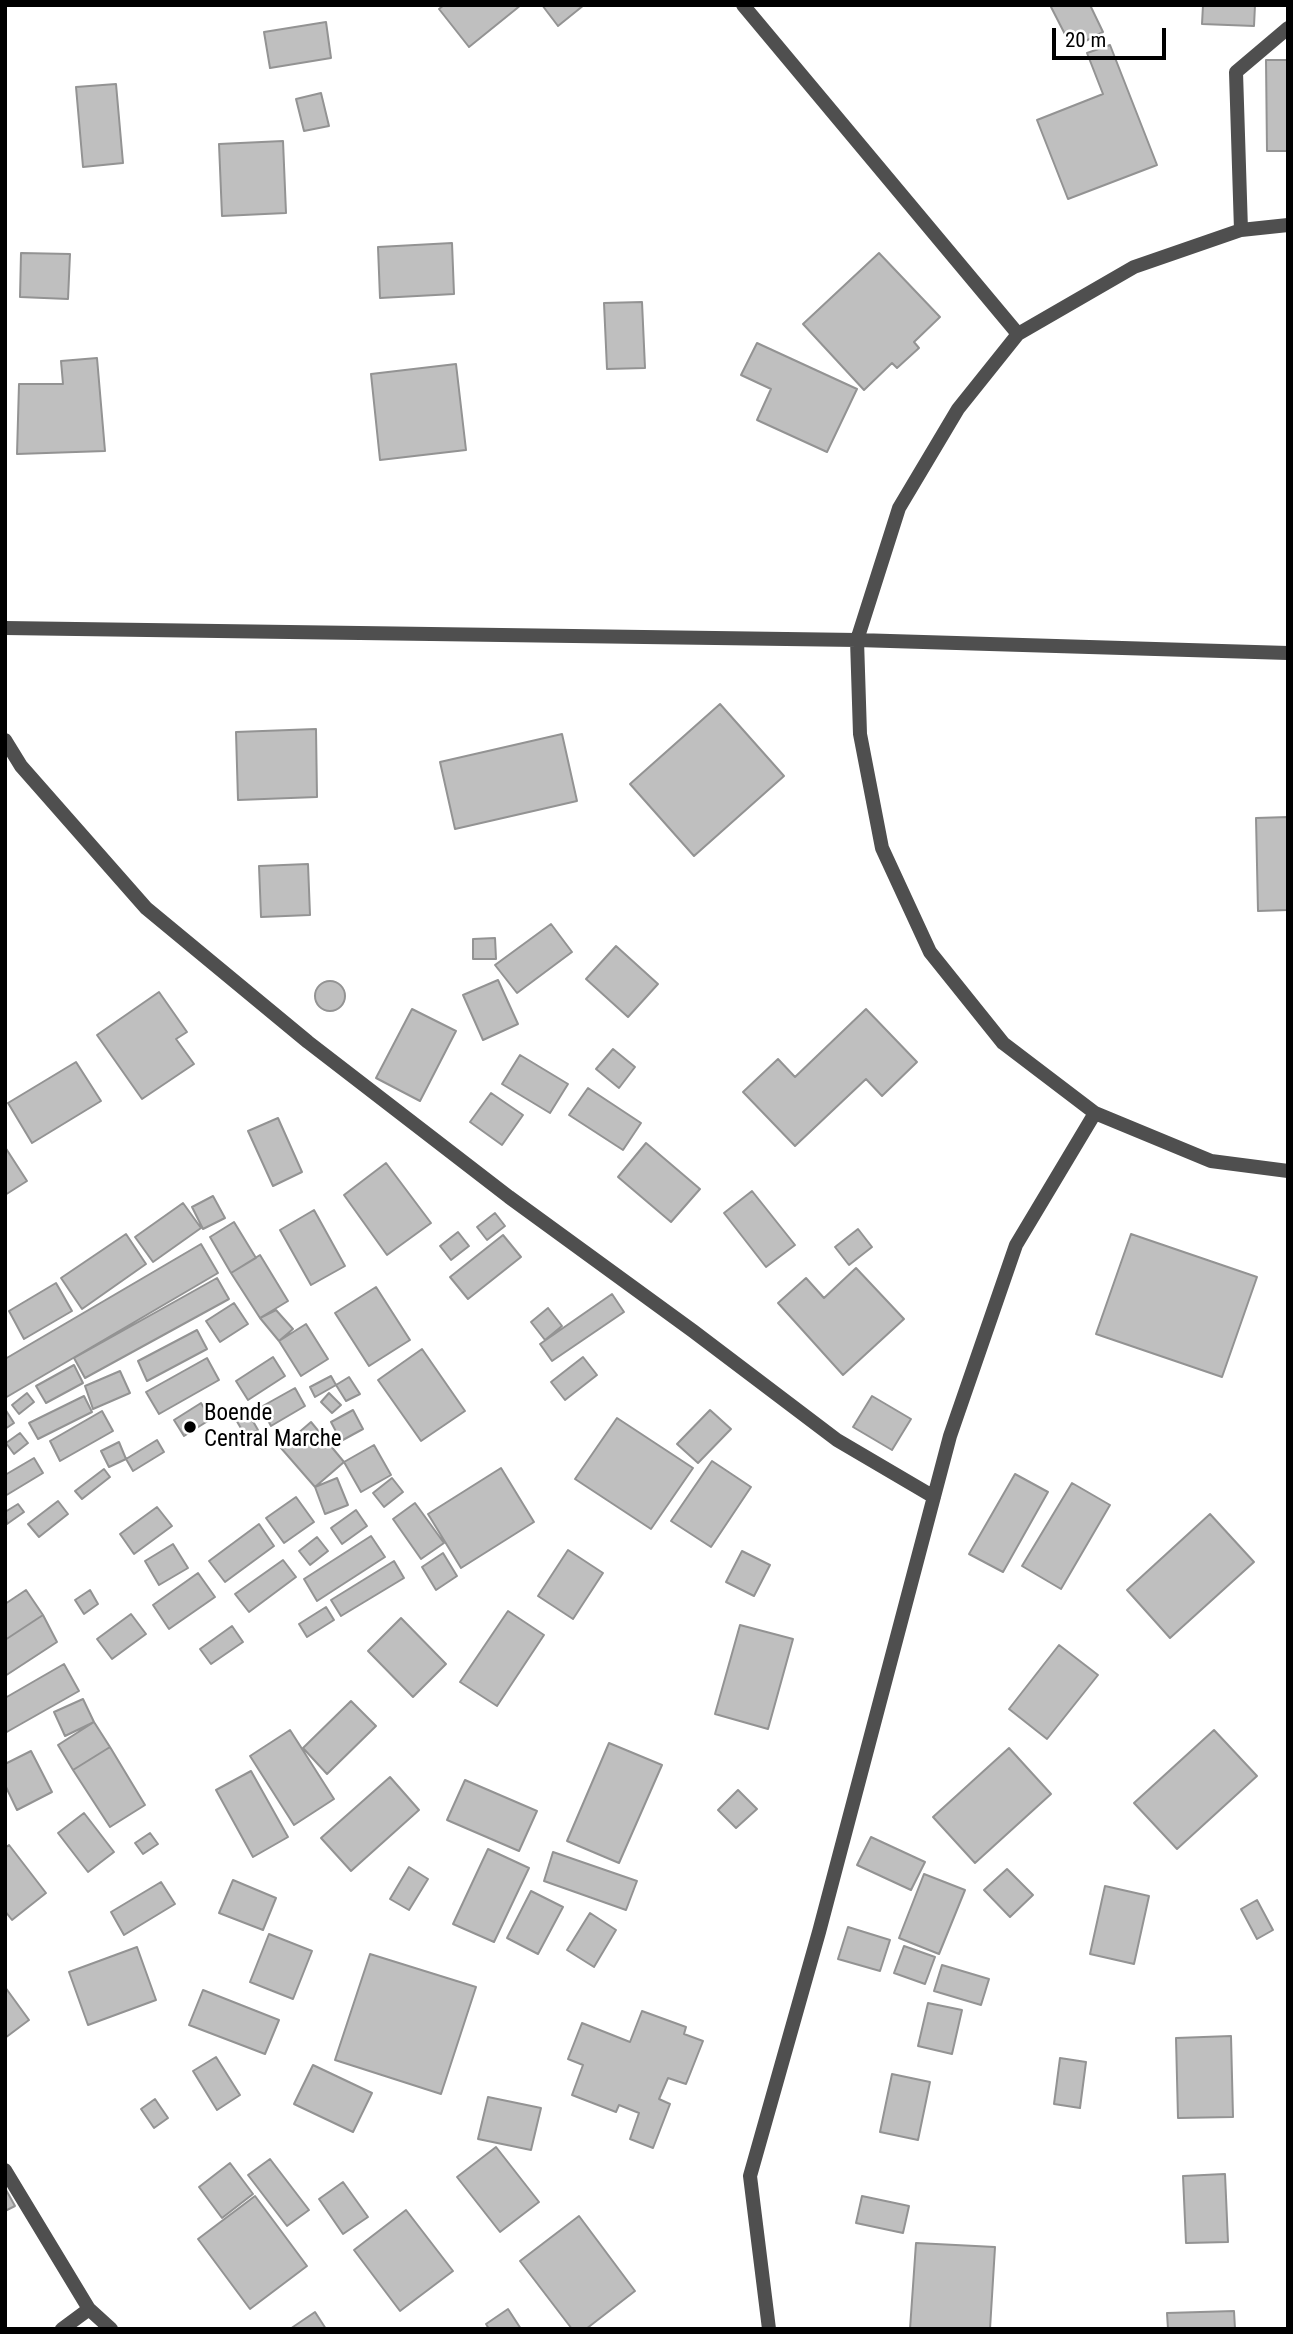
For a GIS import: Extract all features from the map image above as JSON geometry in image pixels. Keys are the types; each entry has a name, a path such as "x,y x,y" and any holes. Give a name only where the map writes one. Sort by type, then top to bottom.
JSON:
{"street":[{"path":"743,5 1018,334"},
{"path":"1241,230 1236,72 1288,28"},
{"path":"1288,225 1241,230 1134,267 1018,334 958,410 899,509 858,640 860,734 882,848 930,952 1003,1043 1095,1113 1211,1161 1288,1171"},
{"path":"5,628 858,640 1288,653"},
{"path":"5,740 21,766 146,908 308,1042 509,1197 837,1440 934,1497"},
{"path":"769,2329 751,2176 819,1932 950,1436 1016,1245 1095,1113"},
{"path":"5,2170 89,2309 111,2329"},
{"path":"62,2329 89,2309"}],"building":[{"path":"444,5 521,5 469,47 439,9"},
{"path":"542,5 584,5 558,26"},
{"path":"1050,5 1090,5 1103,32 1072,48"},
{"path":"1203,5 1255,5 1254,26 1202,24"},
{"path":"326,22 331,58 270,68 264,32"},
{"path":"1110,45 1157,165 1068,199 1037,120 1103,94 1087,53"},
{"path":"1266,60 1288,60 1288,151 1267,151"},
{"path":"116,84 123,163 83,167 76,87"},
{"path":"321,93 329,126 304,131 296,99"},
{"path":"283,141 286,213 222,216 219,144"},
{"path":"452,243 454,294 380,298 378,247"},
{"path":"21,253 70,254 68,299 20,297"},
{"path":"879,253 940,317 914,342 919,348 897,368 892,363 864,390 803,324"},
{"path":"642,302 645,368 607,369 604,303"},
{"path":"757,343 857,389 827,452 757,420 771,389 741,375"},
{"path":"97,358 105,451 17,454 19,384 63,384 61,361"},
{"path":"456,364 466,450 380,460 371,374"},
{"path":"720,704 784,776 694,856 630,784"},
{"path":"316,729 317,797 238,800 236,732"},
{"path":"562,734 577,801 455,829 440,762"},
{"path":"1288,817 1288,910 1258,911 1256,818"},
{"path":"308,864 310,915 261,917 259,866"},
{"path":"551,924 572,952 517,993 495,965"},
{"path":"495,938 496,959 473,959 473,939"},
{"path":"616,946 658,984 628,1017 586,979"},
{"path":"498,980 518,1024 483,1040 463,995"},
{"path":"330,981 340,986 345,996 340,1006 330,1011 320,1006 315,996 320,986"},
{"path":"159,992 187,1032 176,1039 194,1064 142,1099 97,1035"},
{"path":"412,1009 456,1031 420,1101 376,1078"},
{"path":"866,1009 917,1062 882,1096 866,1079 795,1146 743,1092 778,1059 795,1077"},
{"path":"613,1049 635,1067 619,1088 596,1069"},
{"path":"520,1055 568,1084 550,1113 502,1084"},
{"path":"76,1062 101,1101 32,1143 8,1103"},
{"path":"588,1088 641,1123 623,1150 569,1115"},
{"path":"491,1093 523,1115 502,1145 470,1122"},
{"path":"278,1118 302,1172 273,1186 248,1131"},
{"path":"646,1143 700,1189 671,1222 618,1177"},
{"path":"5,1147 27,1181 5,1195"},
{"path":"386,1163 431,1223 387,1255 344,1195"},
{"path":"752,1191 795,1245 766,1267 724,1213"},
{"path":"213,1196 225,1218 203,1229 192,1207"},
{"path":"183,1203 201,1228 153,1262 135,1237"},
{"path":"314,1210 345,1266 311,1285 280,1230"},
{"path":"495,1213 505,1226 487,1240 477,1227"},
{"path":"234,1222 256,1258 231,1273 210,1237"},
{"path":"858,1229 872,1247 849,1265 835,1247"},
{"path":"458,1232 469,1246 451,1260 440,1246"},
{"path":"126,1234 146,1264 82,1309 61,1278"},
{"path":"1131,1234 1257,1277 1222,1377 1096,1334"},
{"path":"503,1235 521,1257 468,1299 450,1277"},
{"path":"201,1244 218,1273 5,1398 5,1359"},
{"path":"260,1255 288,1301 260,1318 231,1273"},
{"path":"856,1268 904,1319 843,1375 778,1303 806,1278 824,1298"},
{"path":"217,1278 229,1299 85,1378 74,1358"},
{"path":"56,1283 72,1311 24,1339 9,1311"},
{"path":"376,1287 410,1340 369,1366 335,1313"},
{"path":"612,1294 624,1312 552,1361 540,1344"},
{"path":"234,1303 248,1324 220,1342 206,1321"},
{"path":"548,1308 562,1326 545,1340 531,1322"},
{"path":"276,1310 293,1329 279,1341 260,1318"},
{"path":"306,1324 328,1359 301,1376 279,1341"},
{"path":"197,1330 207,1349 147,1381 138,1361"},
{"path":"422,1349 465,1411 421,1441 378,1380"},
{"path":"273,1357 285,1376 248,1400 236,1381"},
{"path":"583,1357 597,1375 565,1400 551,1382"},
{"path":"207,1358 219,1380 159,1414 146,1392"},
{"path":"74,1365 83,1383 46,1403 36,1386"},
{"path":"120,1371 130,1393 93,1409 85,1386"},
{"path":"331,1376 336,1385 315,1397 310,1387"},
{"path":"349,1377 360,1394 346,1401 336,1385"},
{"path":"295,1388 305,1406 271,1426 261,1407"},
{"path":"27,1393 34,1402 19,1414 12,1405"},
{"path":"329,1393 341,1405 332,1413 321,1402"},
{"path":"84,1396 92,1412 38,1439 29,1423"},
{"path":"872,1396 911,1419 892,1450 853,1427"},
{"path":"201,1403 211,1419 184,1436 174,1420"},
{"path":"5,1409 14,1423 5,1429"},
{"path":"353,1410 363,1429 341,1441 331,1422"},
{"path":"710,1410 731,1429 698,1463 677,1444"},
{"path":"102,1411 113,1431 60,1461 50,1441"},
{"path":"247,1411 258,1430 246,1437 235,1418"},
{"path":"617,1418 693,1468 651,1529 575,1479"},
{"path":"311,1422 344,1462 315,1487 281,1448"},
{"path":"20,1433 28,1443 14,1454 6,1443"},
{"path":"157,1440 164,1452 133,1471 126,1459"},
{"path":"119,1442 126,1459 109,1467 101,1451"},
{"path":"374,1445 391,1475 361,1492 344,1462"},
{"path":"34,1458 43,1473 5,1496 5,1475"},
{"path":"712,1461 751,1487 711,1547 671,1521"},
{"path":"501,1468 534,1522 461,1568 428,1514"},
{"path":"104,1469 110,1477 82,1499 75,1491"},
{"path":"1015,1474 1048,1492 1003,1572 969,1554"},
{"path":"337,1478 348,1505 325,1514 315,1487"},
{"path":"392,1478 403,1492 384,1507 373,1493"},
{"path":"1072,1483 1110,1505 1061,1589 1022,1566"},
{"path":"296,1497 314,1522 284,1543 266,1518"},
{"path":"58,1501 68,1514 39,1537 28,1524"},
{"path":"415,1503 444,1543 421,1559 393,1519"},
{"path":"18,1504 24,1512 7,1524 5,1512"},
{"path":"157,1507 172,1526 134,1554 120,1534"},
{"path":"356,1510 367,1526 342,1544 331,1528"},
{"path":"1210,1514 1254,1562 1170,1638 1127,1590"},
{"path":"259,1524 274,1546 225,1582 209,1561"},
{"path":"371,1536 385,1557 317,1601 304,1579"},
{"path":"317,1537 328,1551 310,1565 299,1551"},
{"path":"173,1544 188,1568 159,1585 145,1561"},
{"path":"568,1550 603,1573 573,1619 538,1596"},
{"path":"742,1551 770,1565 754,1596 726,1582"},
{"path":"443,1553 457,1576 436,1590 422,1567"},
{"path":"283,1560 296,1577 249,1612 235,1594"},
{"path":"394,1561 404,1578 341,1616 331,1600"},
{"path":"198,1573 215,1597 169,1629 153,1605"},
{"path":"26,1590 43,1615 5,1640 5,1604"},
{"path":"90,1590 98,1604 84,1614 75,1600"},
{"path":"326,1607 334,1620 307,1637 299,1624"},
{"path":"508,1611 544,1635 497,1706 460,1682"},
{"path":"131,1614 146,1634 112,1659 97,1639"},
{"path":"43,1615 57,1642 5,1676 5,1640"},
{"path":"401,1618 446,1664 413,1697 368,1651"},
{"path":"740,1625 793,1639 768,1729 715,1714"},
{"path":"232,1626 243,1642 211,1664 200,1649"},
{"path":"1059,1645 1098,1675 1047,1739 1009,1709"},
{"path":"64,1664 79,1691 5,1733 5,1698"},
{"path":"83,1699 94,1722 65,1736 54,1712"},
{"path":"351,1701 376,1726 327,1774 303,1748"},
{"path":"94,1722 110,1747 73,1770 58,1745"},
{"path":"290,1730 334,1799 294,1825 250,1756"},
{"path":"1214,1730 1257,1776 1177,1849 1134,1803"},
{"path":"609,1743 662,1765 619,1863 567,1841"},
{"path":"110,1747 145,1805 110,1827 73,1770"},
{"path":"1009,1748 1051,1794 975,1863 933,1817"},
{"path":"31,1751 52,1792 17,1810 5,1785 5,1764"},
{"path":"251,1771 288,1837 253,1857 216,1790"},
{"path":"390,1777 419,1810 351,1871 321,1838"},
{"path":"465,1780 537,1811 519,1851 447,1820"},
{"path":"738,1790 757,1809 736,1828 718,1810"},
{"path":"84,1813 114,1852 88,1872 58,1833"},
{"path":"150,1833 158,1844 143,1854 135,1843"},
{"path":"871,1837 925,1862 911,1890 857,1865"},
{"path":"9,1845 46,1893 12,1920 5,1911 5,1848"},
{"path":"488,1849 529,1868 494,1942 453,1924"},
{"path":"553,1852 637,1881 626,1910 544,1881"},
{"path":"409,1867 428,1879 409,1910 390,1899"},
{"path":"1007,1869 1033,1895 1010,1917 984,1890"},
{"path":"924,1874 965,1890 939,1954 899,1938"},
{"path":"233,1880 276,1898 263,1930 219,1913"},
{"path":"161,1882 175,1904 124,1935 111,1912"},
{"path":"1105,1886 1149,1896 1134,1964 1090,1954"},
{"path":"531,1891 563,1907 538,1954 507,1938"},
{"path":"1257,1900 1273,1930 1257,1939 1241,1909"},
{"path":"590,1913 616,1930 594,1967 567,1950"},
{"path":"848,1927 890,1940 880,1971 838,1959"},
{"path":"269,1934 312,1951 293,1999 250,1982"},
{"path":"904,1946 935,1957 925,1984 894,1973"},
{"path":"137,1947 156,2000 88,2025 69,1972"},
{"path":"370,1954 476,1987 441,2094 335,2060"},
{"path":"942,1965 989,1979 981,2005 934,1991"},
{"path":"5,1987 29,2020 5,2038"},
{"path":"203,1990 279,2020 265,2054 189,2025"},
{"path":"928,2003 962,2010 952,2054 918,2046"},
{"path":"642,2011 686,2027 684,2034 703,2041 686,2084 668,2078 659,2099 670,2104 653,2148 630,2139 639,2113 619,2105 616,2112 572,2095 583,2065 568,2059 582,2023 630,2042"},
{"path":"1231,2036 1233,2117 1178,2118 1176,2038"},
{"path":"216,2057 240,2095 217,2110 193,2071"},
{"path":"1060,2058 1086,2062 1080,2108 1054,2104"},
{"path":"313,2065 372,2093 353,2132 294,2104"},
{"path":"892,2074 930,2082 918,2140 880,2132"},
{"path":"488,2097 541,2108 531,2150 478,2139"},
{"path":"155,2099 168,2118 154,2128 141,2109"},
{"path":"496,2147 539,2202 500,2232 457,2177"},
{"path":"270,2159 309,2210 287,2226 248,2175"},
{"path":"230,2163 253,2194 222,2218 199,2187"},
{"path":"1225,2174 1228,2242 1186,2243 1183,2176"},
{"path":"343,2182 368,2217 343,2234 319,2199"},
{"path":"5,2188 15,2206 5,2211"},
{"path":"255,2196 307,2266 250,2309 198,2239"},
{"path":"862,2196 909,2206 903,2233 856,2223"},
{"path":"406,2210 453,2271 400,2311 354,2250"},
{"path":"579,2216 635,2291 586,2329 572,2329 520,2261"},
{"path":"916,2243 995,2247 990,2329 910,2329"},
{"path":"508,2309 521,2329 489,2329 486,2324"},
{"path":"1234,2311 1235,2329 1168,2329 1167,2313"},
{"path":"315,2312 326,2329 290,2329"}],"place":[{"name":"Boende Central Marche","path":"190,1427"}]}
